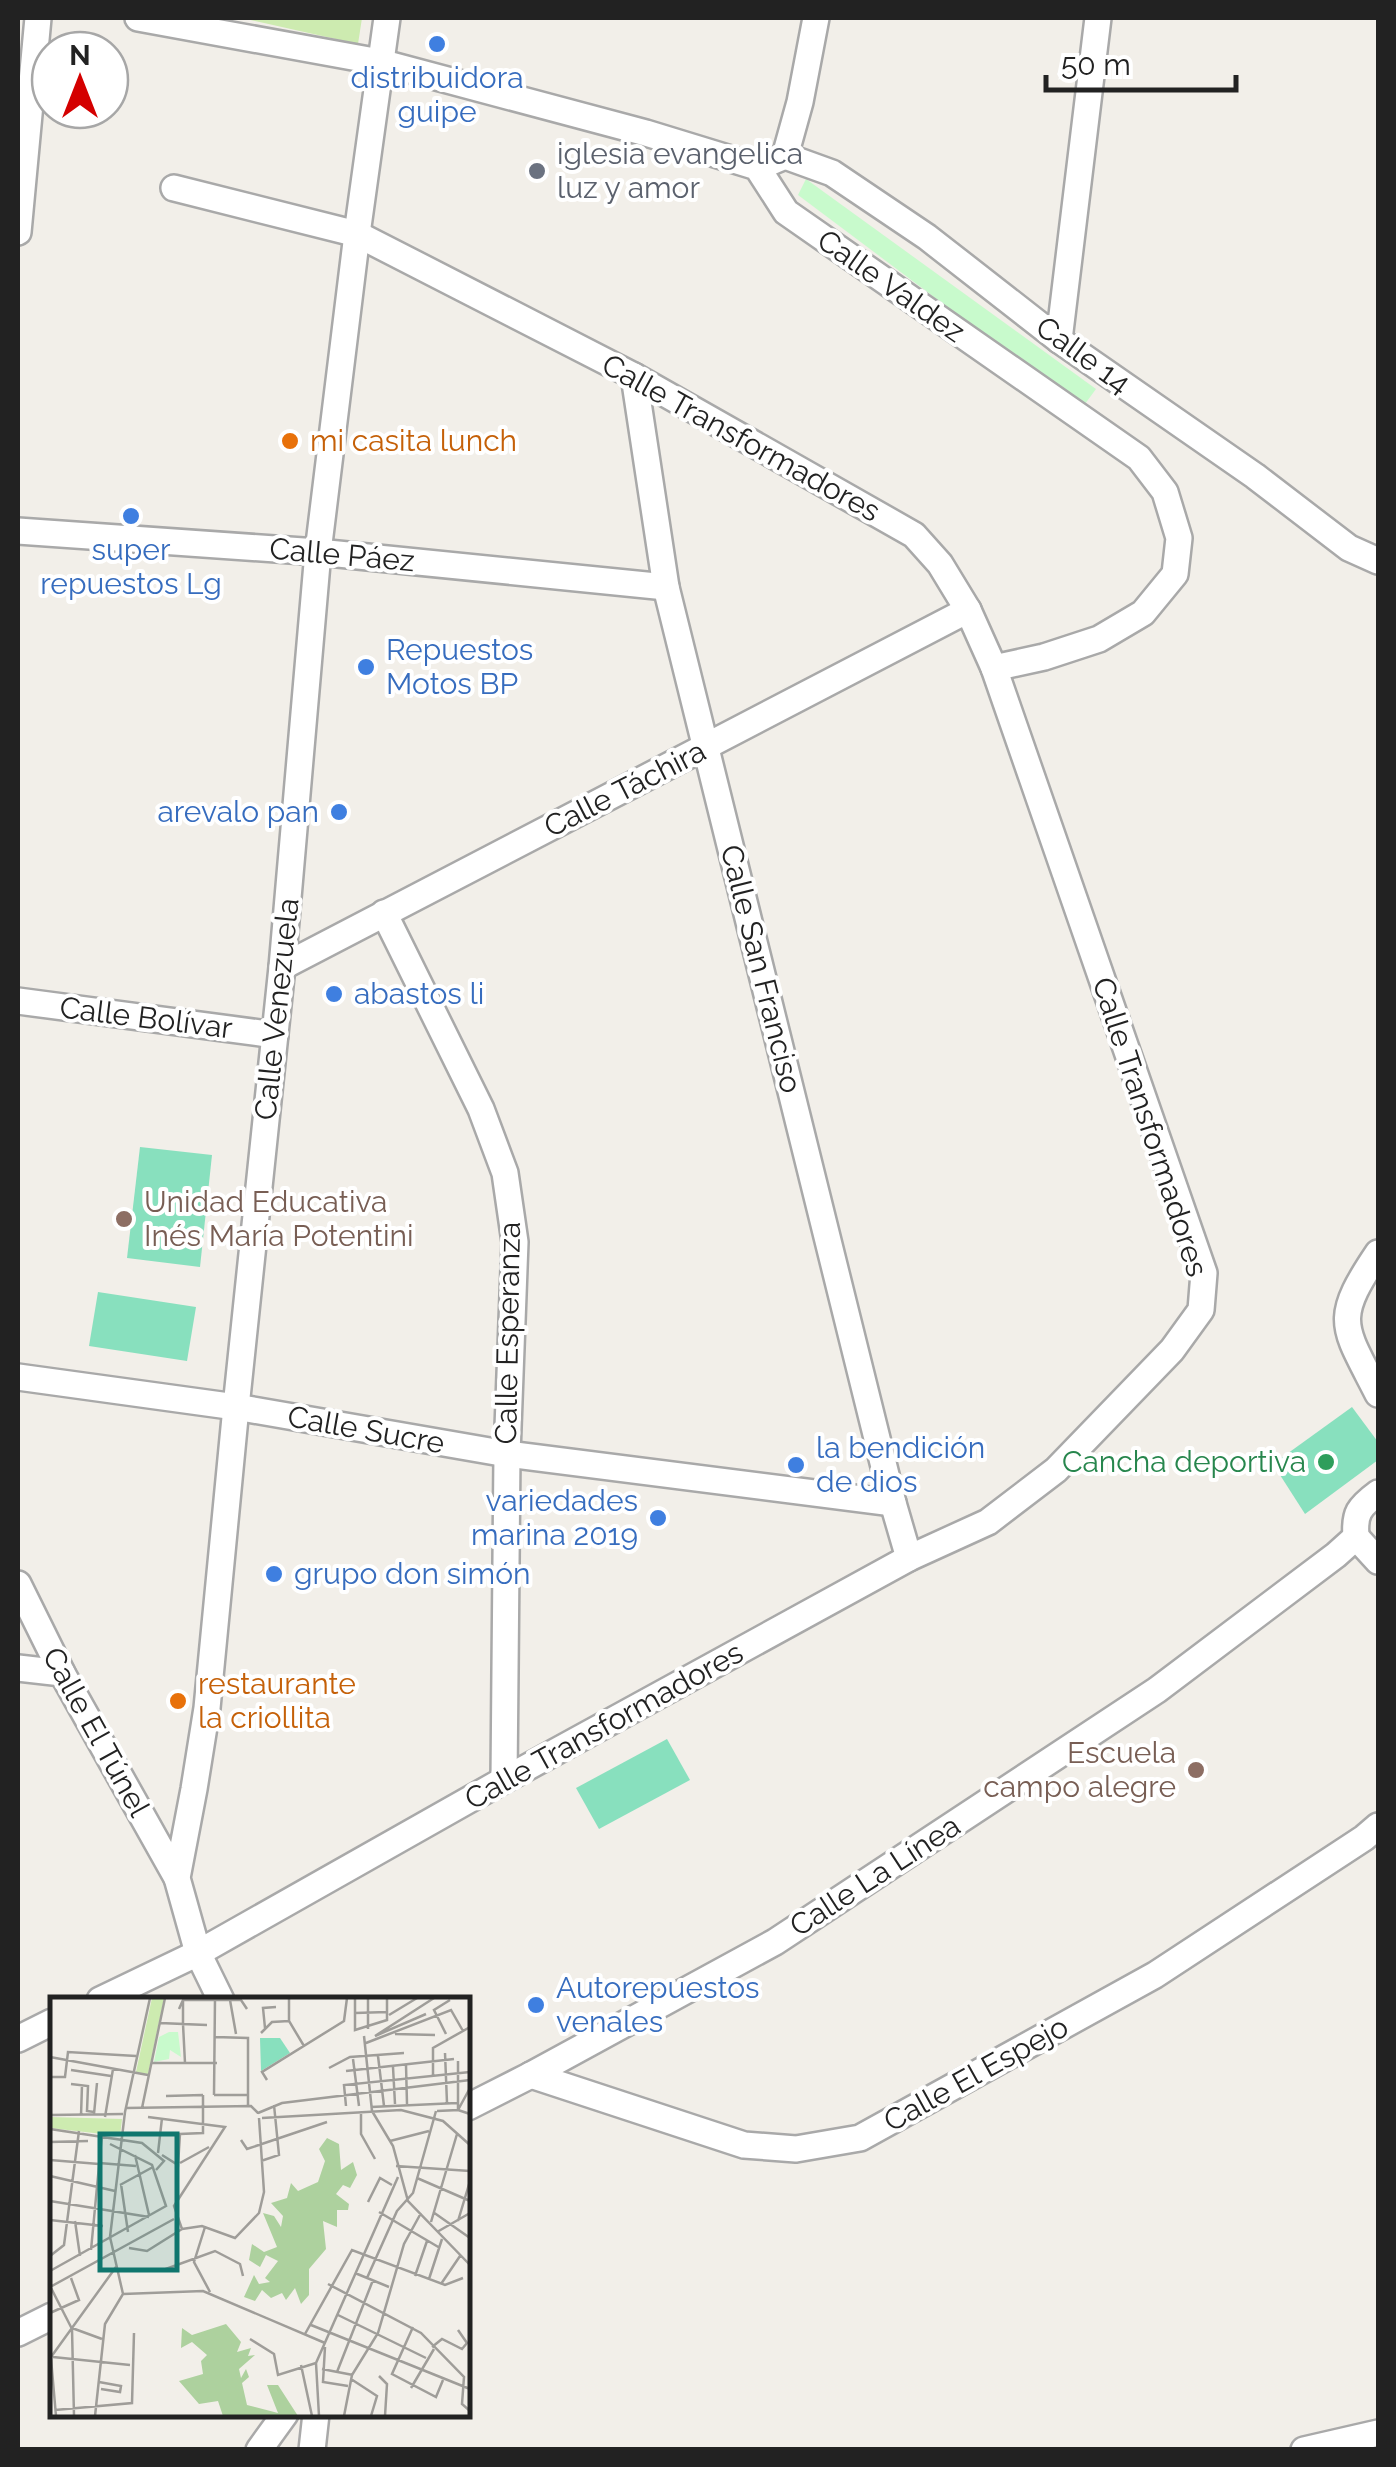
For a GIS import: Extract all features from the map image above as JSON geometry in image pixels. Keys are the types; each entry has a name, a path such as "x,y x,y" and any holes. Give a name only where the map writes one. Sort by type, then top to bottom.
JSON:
{"street":[{"path":"18,232 38,18"},
{"path":"138,18 380,62 756,167 785,156 816,18"},
{"name":"Calle Venezuela","path":"219,1997 198,1953 176,1878 207,1708 282,967 318,552 387,18"},
{"path":"1060,340 1098,18"},
{"name":"Calle 14","path":"785,156 832,173 928,236 1060,340 1349,548 1378,561"},
{"name":"Calle Valdez","path":"756,167 786,212 1140,458 1165,492 1179,538 1174,574 1143,613 1099,640 994,668"},
{"name":"Calle Transformadores","path":"174,188 357,234 634,376 914,535 940,564 968,610 994,668 1204,1273 1202,1310 1172,1350 1056,1470 988,1522 909,1558 198,1953"},
{"name":"Calle San Franciso","path":"634,376 666,587 909,1558"},
{"name":"Calle Páez","path":"18,531 318,552 666,587"},
{"name":"Calle Táchira","path":"282,967 968,610"},
{"name":"Calle Esperanza","path":"384,913 482,1109 505,1173 515,1242 507,1454 504,1780"},
{"name":"Calle Bolívar","path":"18,1001 274,1035"},
{"path":"1378,1253 1349,1302 1347,1326 1378,1394"},
{"name":"Calle Sucre","path":"18,1377 236,1407 507,1454 893,1503"},
{"path":"1378,1493 1358,1512 1355,1522 1356,1537 1378,1560"},
{"name":"Calle La Línea","path":"470,2105 774,1942 1157,1690 1356,1537"},
{"name":"Calle El Túnel","path":"18,1584 62,1673 176,1878"},
{"path":"18,1668 62,1673"},
{"name":"Calle El Espejo","path":"531,2075 744,2145 796,2149 860,2138 1154,1975 1378,1826"},
{"path":"106,1997 198,1953"},
{"path":"18,2039 50,2023"},
{"path":"18,2334 50,2317"},
{"path":"260,2450 284,2417"},
{"path":"312,2450 316,2417"},
{"path":"1304,2450 1378,2432"}],"green space":[{"path":"242,18 362,18 358,44"},
{"path":"806,179 1096,389 1082,408 798,195"},
{"path":"140,1147 212,1155 200,1267 127,1258"},
{"path":"98,1292 196,1307 187,1361 89,1346"},
{"name":"Cancha deportiva","path":"1352,1407 1378,1442 1378,1460 1305,1514 1273,1464"},
{"path":"667,1739 690,1780 599,1829 576,1788"}],"place":[{"name":"distribuidora guipe","path":"437,44"},
{"name":"iglesia evangelica luz y amor","path":"537,171"},
{"name":"mi casita lunch","path":"290,441"},
{"name":"super repuestos Lg","path":"131,516"},
{"name":"Repuestos Motos BP","path":"366,667"},
{"name":"arevalo pan","path":"339,812"},
{"name":"abastos li","path":"334,994"},
{"name":"Unidad Educativa Inés María Potentini","path":"124,1219"},
{"name":"Cancha deportiva","path":"1326,1462"},
{"name":"la bendición de dios","path":"796,1465"},
{"name":"variedades marina 2019","path":"658,1518"},
{"name":"grupo don simón","path":"274,1574"},
{"name":"restaurante la criollita","path":"178,1701"},
{"name":"Escuela campo alegre","path":"1196,1770"},
{"name":"Autorepuestos venales","path":"536,2005"}]}
